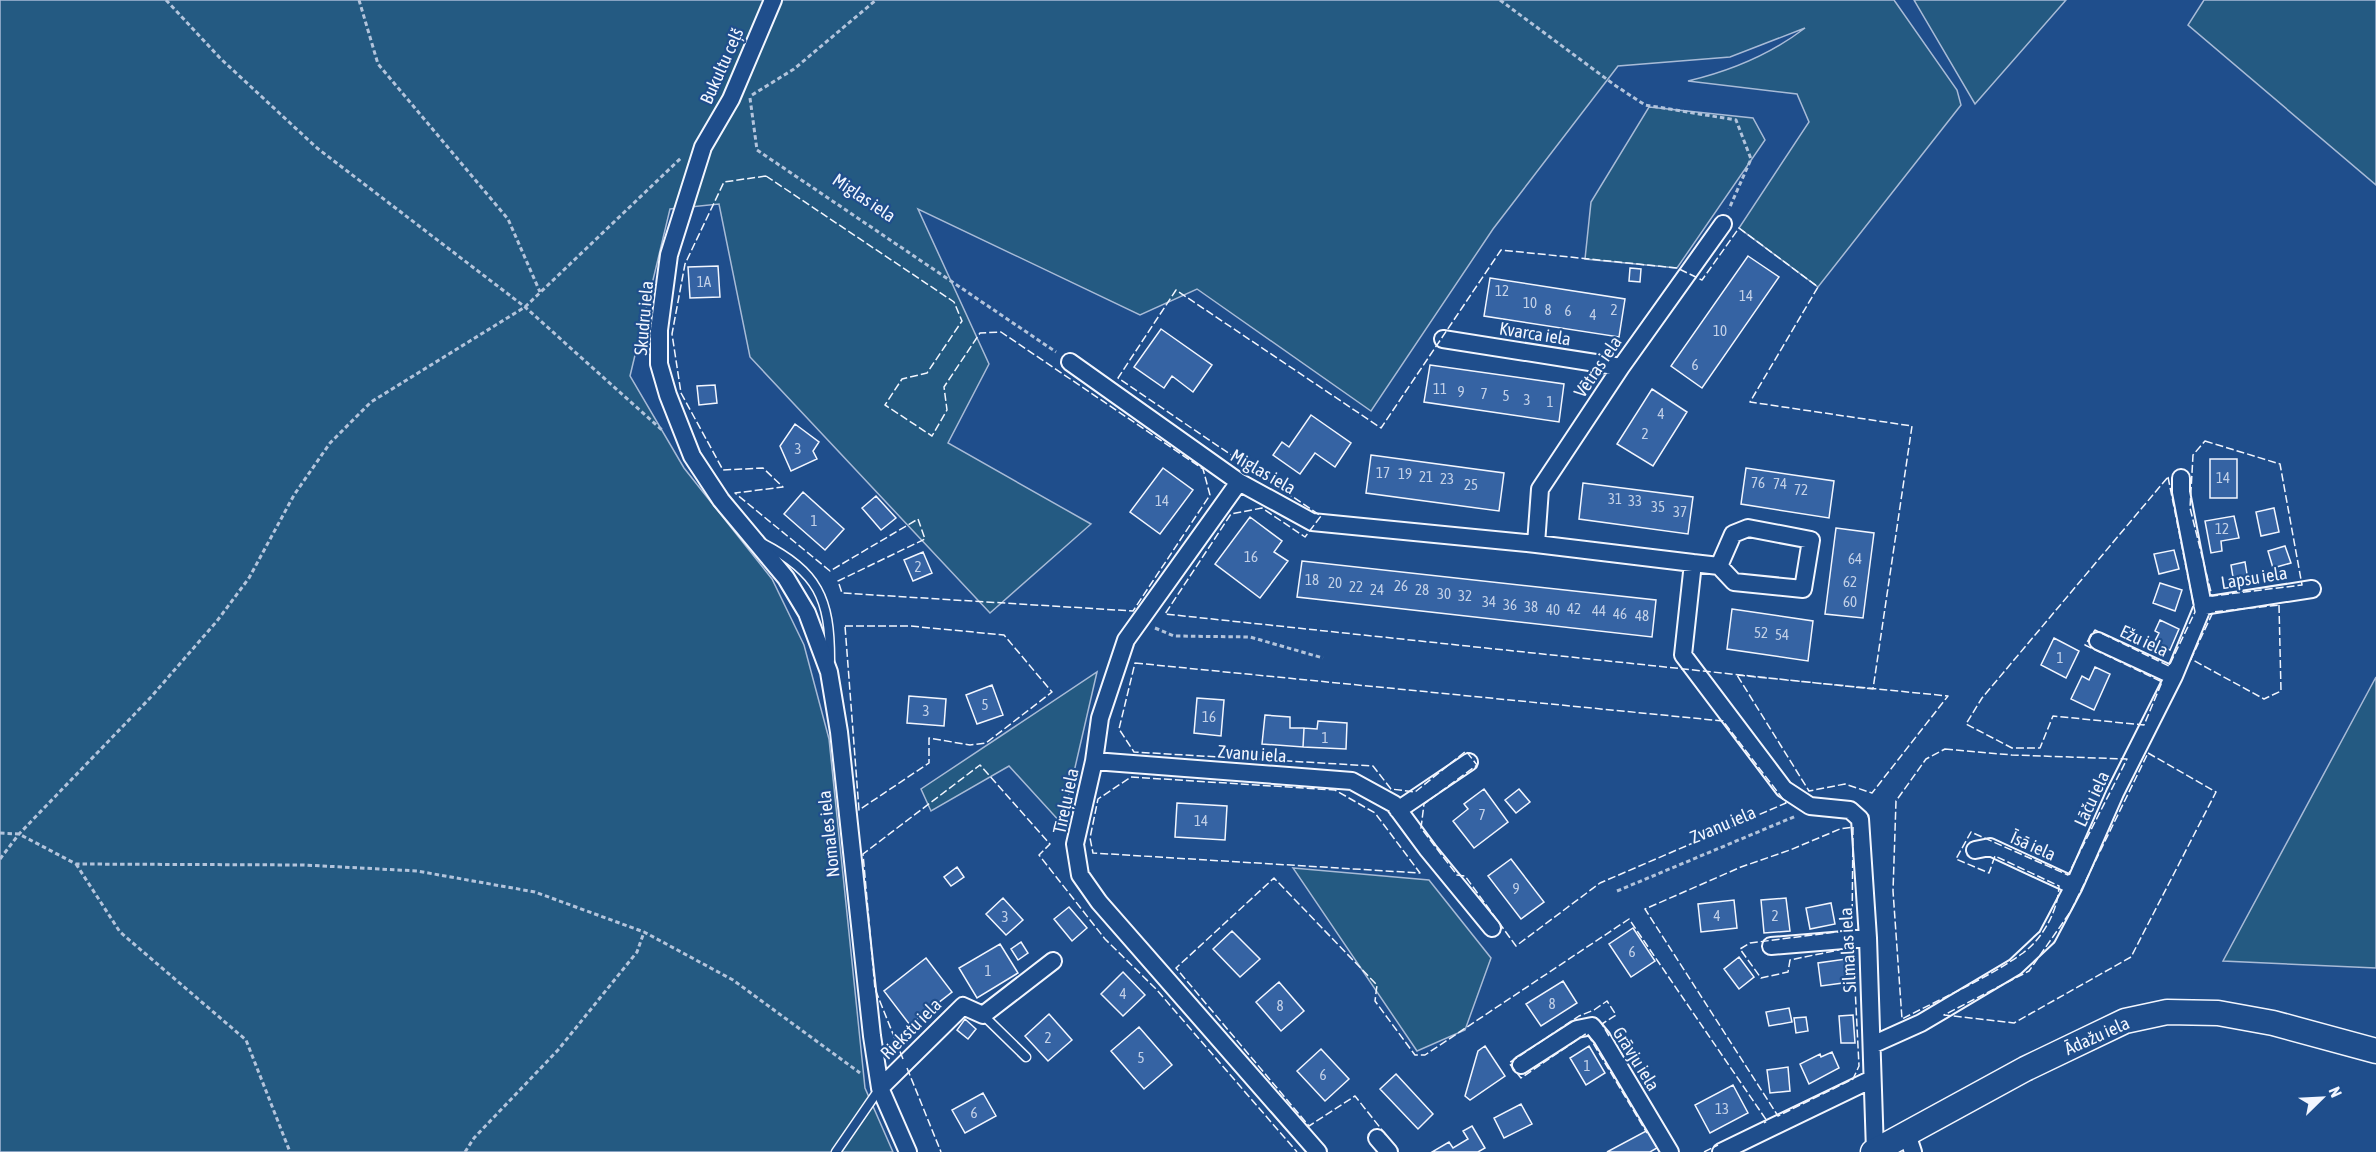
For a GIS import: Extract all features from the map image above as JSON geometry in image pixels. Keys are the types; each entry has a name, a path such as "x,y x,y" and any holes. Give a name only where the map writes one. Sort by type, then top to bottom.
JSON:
{"street":[{"name":"Bukultu ceļš","path":"703,147 731,99 773,0"},
{"name":"Skudru iela","path":"703,147 669,255 659,330 659,364 692,456 721,500 754,538"},
{"name":"Vētras iela","path":"1536,544 1540,489 1621,367 1723,224"},
{"name":"Kvarca iela","path":"1443,339 1621,367"},
{"name":"Miglas iela","path":"1070,362 1239,482 1312,522 1536,544 1719,566"},
{"path":"2181,478 2181,492 2203,606"},
{"name":"Tīreļu iela","path":"1239,482 1126,640 1114,683 1100,718 1094,762 1075,844 1080,875 1112,919 1318,1152"},
{"path":"1748,528 1811,540 1803,589 1734,582 1719,566 1732,534 1748,528"},
{"name":"Nomales iela","path":"754,538 786,578 807,613 830,672 839,732 869,1012 880,1088 908,1152"},
{"path":"1693,564 1683,654 1784,789 1810,806"},
{"name":"Lapsu iela","path":"2203,606 2312,589"},
{"name":"Lāču iela","path":"1872,1045 1921,1023 2014,967 2047,937 2074,886 2115,793 2174,676 2203,606"},
{"name":"Ežu iela","path":"2098,641 2174,676"},
{"name":"Zvanu iela","path":"1094,762 1352,780 1394,804 1492,928"},
{"path":"1398,810 1469,762"},
{"name":"Silmalas iela","path":"1810,806 1850,810 1860,819 1868,938 1874,1152"},
{"name":"Īsā iela","path":"1975,850 1990,848 2074,886"},
{"path":"1771,946 1868,938"},
{"path":"982,1015 1053,961"},
{"name":"Riekstu iela","path":"880,1088 963,1005 982,1015"},
{"name":"Ādažu iela","path":"1874,1152 1910,1143 2025,1069 2125,1021 2168,1012 2218,1013 2273,1023 2375,1048"},
{"name":"Grāvju iela","path":"1521,1065 1577,1029 1592,1026 1602,1038 1670,1152"},
{"path":"1721,1152 1872,1079"},
{"path":"1377,1138 1389,1152"}],"lane":[{"path":"982,1015 1026,1057"},
{"path":"836,1152 880,1088"}],"path":[{"path":"166,0 221,59 317,148 525,307 671,438 685,439"},
{"path":"359,0 378,64 508,219 540,292"},
{"path":"731,99 750,96 794,69 876,0"},
{"path":"1500,0 1616,86 1646,105 1736,120 1751,159 1723,224"},
{"name":"Miglas iela","path":"750,96 757,150 1070,362"},
{"path":"0,859 19,834 151,698 217,621 249,578 294,495 330,443 371,402 525,307 687,152 703,147"},
{"path":"1139,622 1174,636 1250,637 1323,658"},
{"name":"Zvanu iela","path":"1617,891 1796,816 1810,806"},
{"path":"0,833 19,834 76,864 304,865 417,871 534,892 644,933 733,980 880,1088"},
{"path":"76,864 120,932 246,1040 290,1152"},
{"path":"465,1152 474,1138 558,1050 637,952 644,933"}],"shaded area":[{"path":"0,0 1894,0 1957,90 1961,105 1818,287 1739,228 1809,122 1797,94 1688,81 1750,60 1778,46 1805,28 1730,57 1618,66 1493,229 1371,411 1197,289 1140,315 918,209 989,364 948,443 1091,524 990,613 750,357 719,204 670,209 630,376 684,468 772,579 804,645 829,739 865,1088 893,1152 0,1152"},
{"path":"1914,0 2066,0 1975,104"},
{"path":"2204,0 2376,0 2376,185 2188,25"},
{"path":"1649,107 1753,118 1765,140 1677,268 1585,259 1591,202"},
{"path":"1097,672 1062,824 1009,766 931,811 921,789"},
{"path":"2376,677 2376,968 2223,961"},
{"path":"1293,868 1429,880 1491,958 1465,1030 1417,1051"}],"building":[{"path":"1748,256 1779,277 1702,388 1671,366"},
{"path":"718,266 720,297 690,298 688,267"},
{"path":"1630,268 1641,269 1640,282 1629,281"},
{"path":"1490,278 1625,299 1619,337 1484,316"},
{"path":"1161,329 1212,365 1193,392 1172,376 1164,388 1134,367"},
{"path":"1430,365 1564,384 1559,422 1424,402"},
{"path":"715,385 717,403 699,405 697,386"},
{"path":"1652,389 1687,412 1653,466 1617,444"},
{"path":"1311,415 1351,443 1335,467 1315,453 1300,474 1273,455 1282,442 1289,447"},
{"path":"795,424 819,442 813,451 817,459 791,471 780,446"},
{"path":"1371,455 1504,473 1499,511 1366,493"},
{"path":"2210,459 2237,459 2237,498 2210,498"},
{"path":"1163,468 1193,490 1160,534 1130,512"},
{"path":"1746,468 1834,481 1829,518 1741,504"},
{"path":"1583,483 1693,497 1688,534 1579,519"},
{"path":"803,492 844,529 825,550 784,514"},
{"path":"876,496 896,518 881,530 862,508"},
{"path":"2274,508 2279,532 2261,536 2256,512"},
{"path":"2234,516 2239,538 2221,541 2222,551 2211,553 2205,521"},
{"path":"1250,517 1282,541 1274,552 1288,561 1260,598 1215,564"},
{"path":"1836,528 1874,533 1863,618 1825,614"},
{"path":"2285,546 2291,563 2273,568 2268,551"},
{"path":"2174,550 2179,569 2159,574 2154,554"},
{"path":"923,552 932,573 913,581 904,560"},
{"path":"1302,561 1656,600 1652,637 1297,597"},
{"path":"2245,562 2248,580 2234,583 2231,565"},
{"path":"2160,583 2182,590 2175,611 2153,603"},
{"path":"1732,609 1813,621 1808,661 1727,649"},
{"path":"2160,620 2179,629 2170,650 2154,643 2159,633 2155,631"},
{"path":"2054,638 2079,651 2066,678 2041,665"},
{"path":"2095,667 2110,674 2094,710 2071,699 2082,676 2089,680"},
{"path":"992,685 1003,715 977,724 966,695"},
{"path":"909,696 946,699 944,726 907,723"},
{"path":"1197,698 1224,700 1221,736 1194,733"},
{"path":"1265,715 1290,717 1290,728 1304,728 1303,747 1262,744"},
{"path":"1318,721 1347,723 1346,749 1303,747 1304,728 1317,729"},
{"path":"1484,789 1508,822 1474,848 1453,821 1468,809 1464,804"},
{"path":"1519,789 1530,802 1516,813 1505,800"},
{"path":"1177,803 1227,806 1225,840 1175,837"},
{"path":"1511,859 1544,902 1521,919 1488,876"},
{"path":"957,867 964,877 951,886 944,877"},
{"path":"1003,898 1023,920 1006,935 986,914"},
{"path":"1786,898 1790,931 1764,933 1761,900"},
{"path":"1734,900 1737,928 1701,932 1698,904"},
{"path":"1831,903 1835,924 1810,929 1806,908"},
{"path":"1069,907 1087,928 1072,941 1054,919"},
{"path":"1633,928 1655,961 1631,977 1609,944"},
{"path":"1232,931 1260,959 1240,977 1213,949"},
{"path":"1021,942 1028,953 1018,960 1011,949"},
{"path":"1000,944 1018,973 977,998 959,968"},
{"path":"1739,957 1754,977 1739,989 1724,969"},
{"path":"926,958 952,992 910,1025 884,991"},
{"path":"1846,959 1850,982 1821,986 1818,963"},
{"path":"1123,972 1145,995 1123,1016 1101,994"},
{"path":"1563,981 1577,1003 1541,1026 1526,1004"},
{"path":"1279,982 1304,1011 1281,1031 1256,1002"},
{"path":"1789,1008 1792,1022 1769,1026 1766,1012"},
{"path":"1049,1014 1072,1040 1048,1061 1025,1036"},
{"path":"1853,1015 1855,1043 1841,1043 1839,1016"},
{"path":"1806,1017 1808,1031 1796,1033 1794,1018"},
{"path":"965,1019 976,1029 968,1039 957,1030"},
{"path":"1139,1027 1172,1065 1144,1089 1111,1051"},
{"path":"1485,1046 1505,1076 1470,1100 1465,1096 1478,1051"},
{"path":"1589,1046 1605,1073 1586,1085 1570,1058"},
{"path":"1321,1049 1349,1079 1325,1101 1297,1071"},
{"path":"1832,1052 1839,1068 1809,1084 1800,1064 1820,1054 1821,1057"},
{"path":"1788,1067 1790,1091 1770,1093 1767,1070"},
{"path":"1396,1074 1433,1114 1418,1129 1380,1089"},
{"path":"1733,1085 1748,1113 1710,1133 1695,1105"},
{"path":"983,1093 996,1116 965,1133 952,1110"},
{"path":"1521,1104 1532,1124 1504,1138 1494,1118"},
{"path":"1472,1126 1485,1148 1478,1152 1432,1152 1449,1142 1453,1148 1468,1139 1463,1131"},
{"path":"1648,1130 1657,1148 1650,1152 1607,1152"}],"fence":[{"path":"766,176 954,302 962,321 927,373 902,379 885,405 932,436 947,410 944,387 980,333 1001,332 1203,469 1210,495 1133,611 842,593 838,581 925,539 918,519 830,571 735,493 783,487 763,468 723,470 681,393 672,334 685,264 724,182 766,176"},
{"path":"1739,228 1818,287 1750,402 1912,426 1873,689 1165,614 1231,514 1262,508 1305,537 1321,516 1118,378 1176,290 1381,428 1501,250 1677,268 1702,280 1739,228"},
{"path":"2205,441 2280,464 2302,585 2212,596 2190,508 2193,455 2205,441"},
{"path":"2168,477 2195,612 2169,666 2095,630 2085,645 2162,682 2144,725 2053,716 2040,748 2012,748 1966,724 1982,698 2168,477"},
{"path":"2279,605 2281,691 2264,699 2191,659 2213,612 2279,605"},
{"path":"845,626 910,626 1004,635 1052,692 986,743 970,745 929,738 929,763 859,810 845,626"},
{"path":"1135,663 1723,721 1786,803 1600,883 1516,946 1465,876 1457,875 1421,828 1424,804 1477,765 1466,751 1415,792 1391,789 1373,766 1134,752 1119,729 1135,663"},
{"path":"1737,675 1948,696 1872,793 1845,784 1809,791 1737,675"},
{"path":"1945,749 2012,755 2127,759 2068,875 1971,832 1956,859 1989,873 1995,856 2059,886 2056,905 2043,932 2023,953 1979,980 1902,1019 1893,891 1896,801 1926,759 1945,749"},
{"path":"2148,753 2216,792 2131,957 2014,1023 1944,1015 2029,971 2071,911 2148,753"},
{"path":"903,1059 875,989 863,854 980,765 1050,844 1039,855 1105,939 1156,989 1297,1152"},
{"path":"1131,777 1335,790 1375,813 1420,873 1093,853 1090,838 1098,799 1131,777"},
{"path":"1853,827 1852,930 1750,943 1740,949 1761,978 1788,972 1790,960 1853,947 1859,1066 1853,1079 1778,1116 1645,909 1741,867 1840,829 1853,827"},
{"path":"1386,1135 1355,1096 1309,1126 1176,968 1274,878 1377,985 1375,1001 1415,1055 1425,1055 1629,919 1767,1121 1764,1123"},
{"path":"1609,1036 1602,1024 1616,1015 1607,1001 1579,1016 1509,1063 1521,1078 1587,1033 1647,1133"},
{"path":"907,1068 941,1152"},
{"path":"1704,1152 1718,1145"}]}
